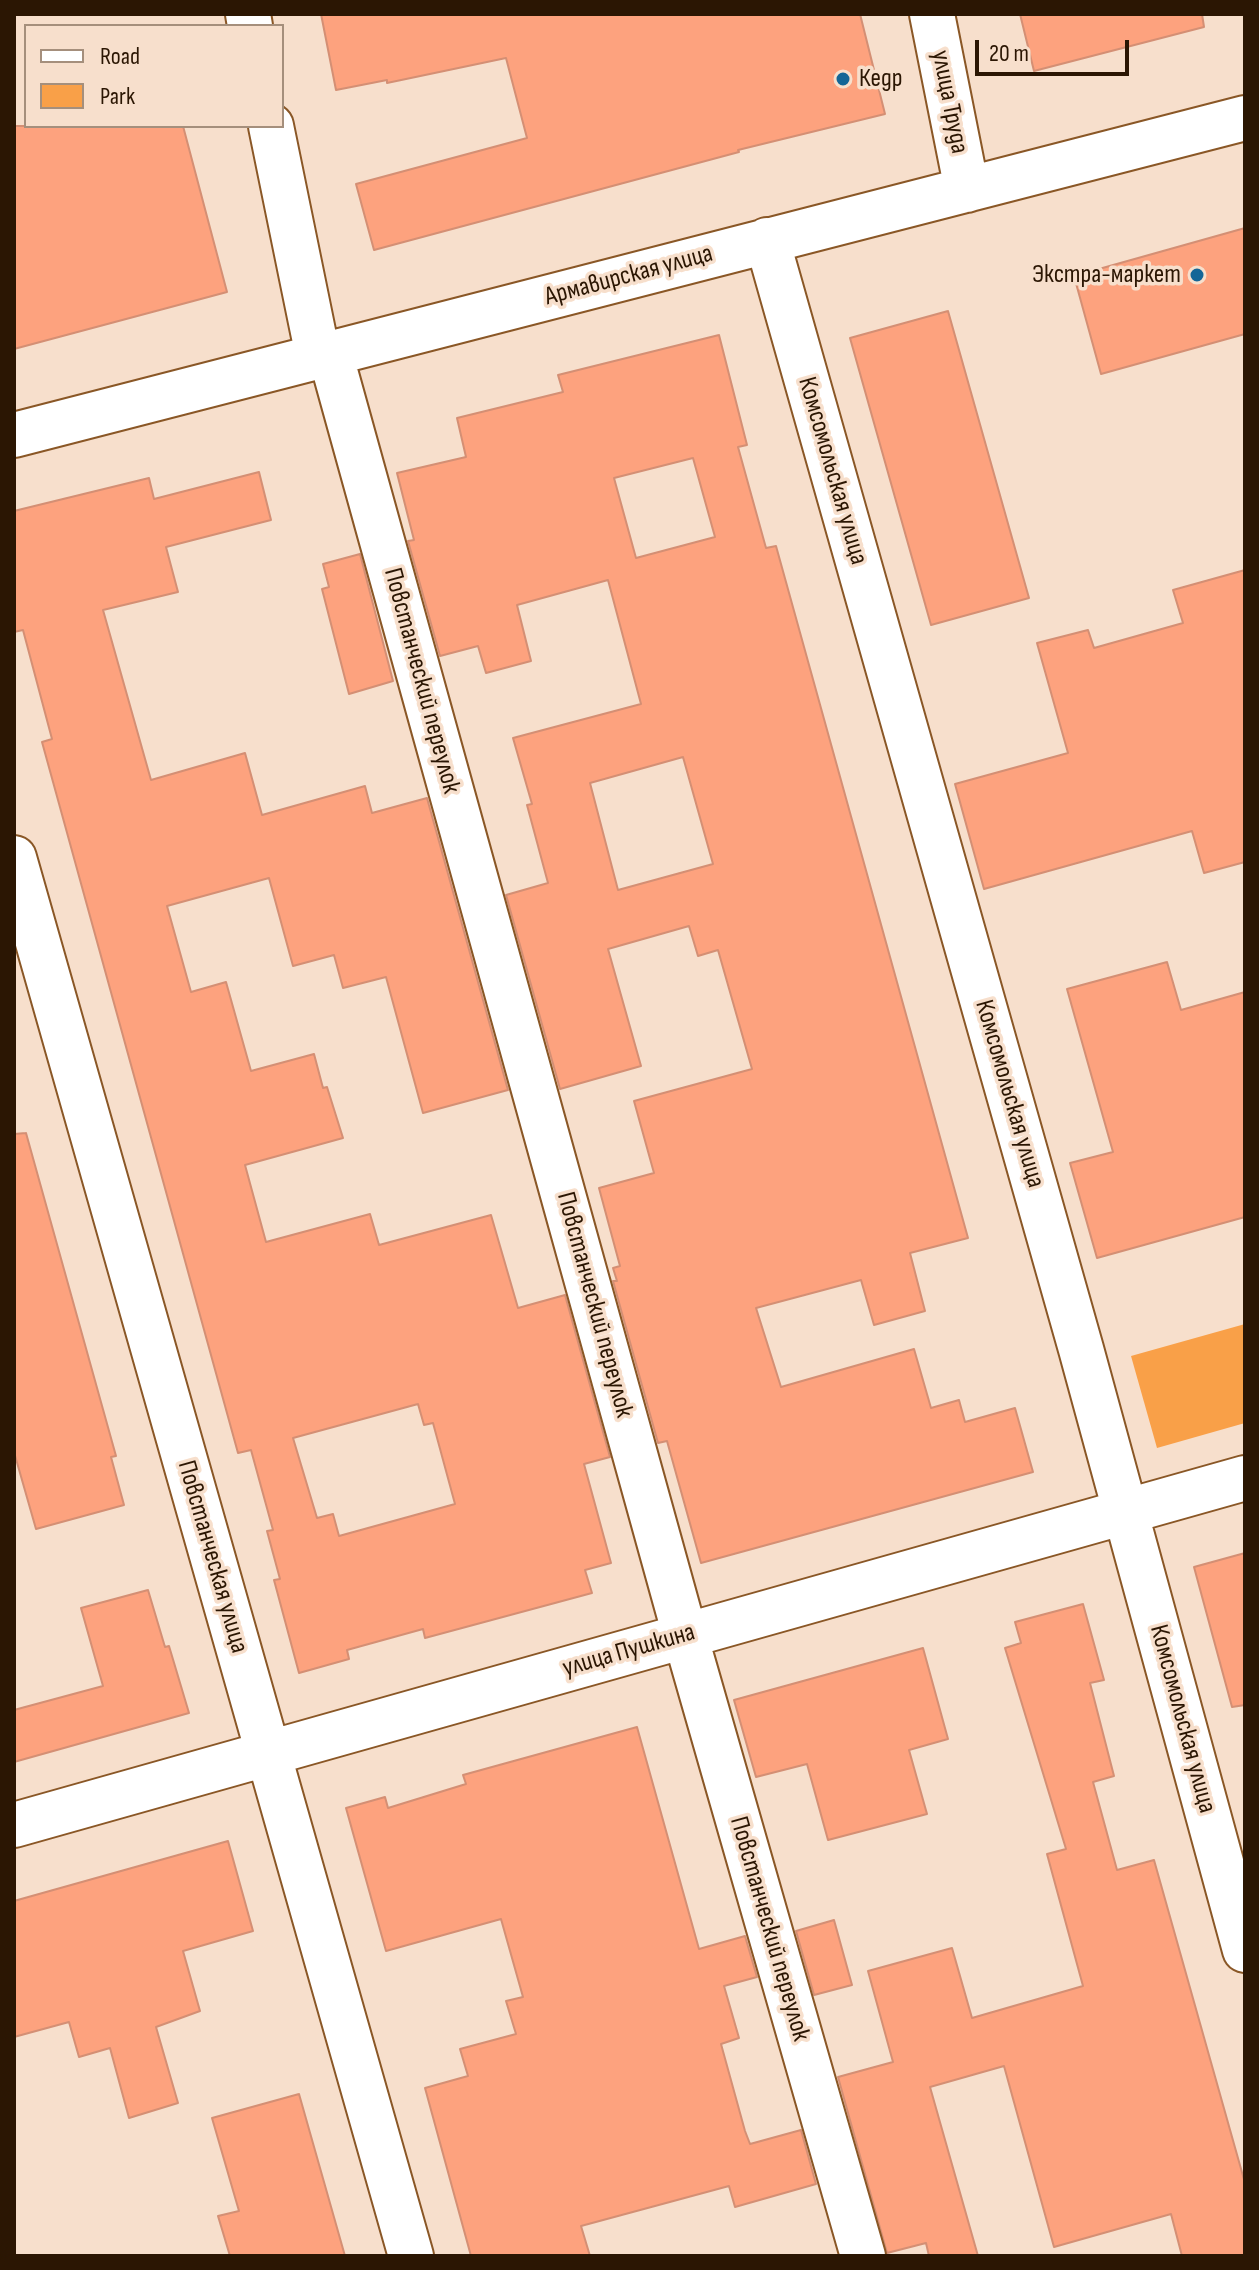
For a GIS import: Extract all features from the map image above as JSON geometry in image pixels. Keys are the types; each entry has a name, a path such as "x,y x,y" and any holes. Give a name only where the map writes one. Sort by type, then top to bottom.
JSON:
{"street":[{"name":"улица Труда","path":"932,14 967,190"},
{"name":"Армавирская улица","path":"14,435 1245,118"},
{"path":"271,128 324,354"},
{"name":"Комсомольская улица","path":"767,240 1126,1511 1245,1950"},
{"name":"Повстанческий переулок","path":"324,354 863,2256"},
{"name":"Повстанческая улица","path":"14,858 411,2256"},
{"name":"улица Пушкина","path":"14,1825 1245,1478"}],"green space":[{"path":"1245,1324 1245,1423 1157,1448 1131,1356"}],"building":[{"path":"321,14 860,14 885,114 738,150 374,250 356,184 527,138 506,58 387,83 387,80 336,90"},
{"path":"1020,14 1202,14 1204,27 1034,71"},
{"path":"14,126 184,128 227,292 14,349"},
{"path":"1245,228 1245,334 1101,374 1074,276"},
{"path":"948,311 1029,598 931,625 850,338"},
{"path":"719,335 747,445 738,447 766,548 776,546 968,1238 910,1253 925,1311 874,1325 861,1280 756,1308 781,1387 914,1349 931,1408 959,1400 965,1422 1015,1408 1033,1472 701,1563 667,1441 658,1443 613,1281 617,1281 613,1268 620,1266 599,1188 654,1173 634,1101 752,1069 718,950 698,956 689,926 608,949 641,1066 560,1089 506,895 548,883 527,805 532,804 513,738 641,704 608,580 517,605 531,661 486,673 478,646 440,656 408,541 414,540 397,473 466,457 457,418 563,392 558,375","holes":["693,458 715,537 636,558 614,478","683,757 713,864 618,890 590,783"]},
{"path":"259,472 271,520 166,547 178,592 103,610 151,780 245,753 262,815 365,786 372,813 427,798 508,1090 423,1113 386,977 343,988 334,955 293,966 269,878 167,906 191,992 226,982 251,1071 314,1054 323,1088 327,1087 343,1138 245,1165 266,1242 370,1214 379,1245 491,1215 518,1308 565,1295 610,1457 584,1464 611,1563 585,1570 592,1593 425,1638 423,1629 347,1650 349,1659 299,1673 274,1580 280,1579 267,1531 273,1530 251,1450 238,1453 42,742 52,739 23,630 14,632 14,511 149,478 154,499","holes":["418,1404 424,1425 433,1423 455,1504 339,1536 333,1514 317,1518 293,1438"]},
{"path":"360,554 393,681 349,694 322,589 329,587 323,564"},
{"path":"1245,570 1245,862 1204,873 1192,831 984,889 955,784 1068,753 1037,643 1088,630 1094,648 1183,623 1173,590"},
{"path":"1167,962 1181,1010 1245,992 1245,1217 1097,1258 1070,1163 1113,1152 1067,989"},
{"path":"26,1133 116,1456 111,1457 124,1505 36,1529 14,1452 14,1134"},
{"path":"1245,1553 1245,1705 1232,1707 1194,1567"},
{"path":"148,1590 189,1713 14,1762 14,1710 103,1686 81,1608"},
{"path":"1083,1604 1104,1680 1090,1683 1114,1776 1093,1782 1117,1870 1154,1860 1245,2183 1245,2256 1182,2256 1171,2214 1054,2247 1004,2066 930,2087 978,2256 929,2256 926,2243 887,2253 838,2077 893,2062 868,1971 952,1948 972,2018 1083,1986 1047,1854 1066,1849 1005,1648 1021,1643 1015,1622"},
{"path":"923,1648 948,1739 909,1750 927,1814 828,1840 807,1764 756,1777 734,1700"},
{"path":"637,1727 699,1949 745,1936 757,1977 724,1986 739,2038 721,2044 750,2144 801,2130 816,2184 735,2207 729,2186 581,2226 590,2256 471,2256 425,2088 468,2076 460,2049 516,2034 506,2001 523,1997 501,1919 386,1951 346,1808 385,1797 388,1808 466,1784 463,1775"},
{"path":"228,1841 253,1931 183,1951 200,2011 156,2027 178,2103 129,2118 110,2048 79,2057 69,2022 14,2037 14,1901"},
{"path":"834,1920 852,1985 814,1995 796,1931"},
{"path":"299,2094 345,2256 230,2256 218,2216 239,2211 212,2118"}],"place":[{"name":"Кедр","path":"843,79"},
{"name":"Экстра-маркет","path":"1197,275"}]}
